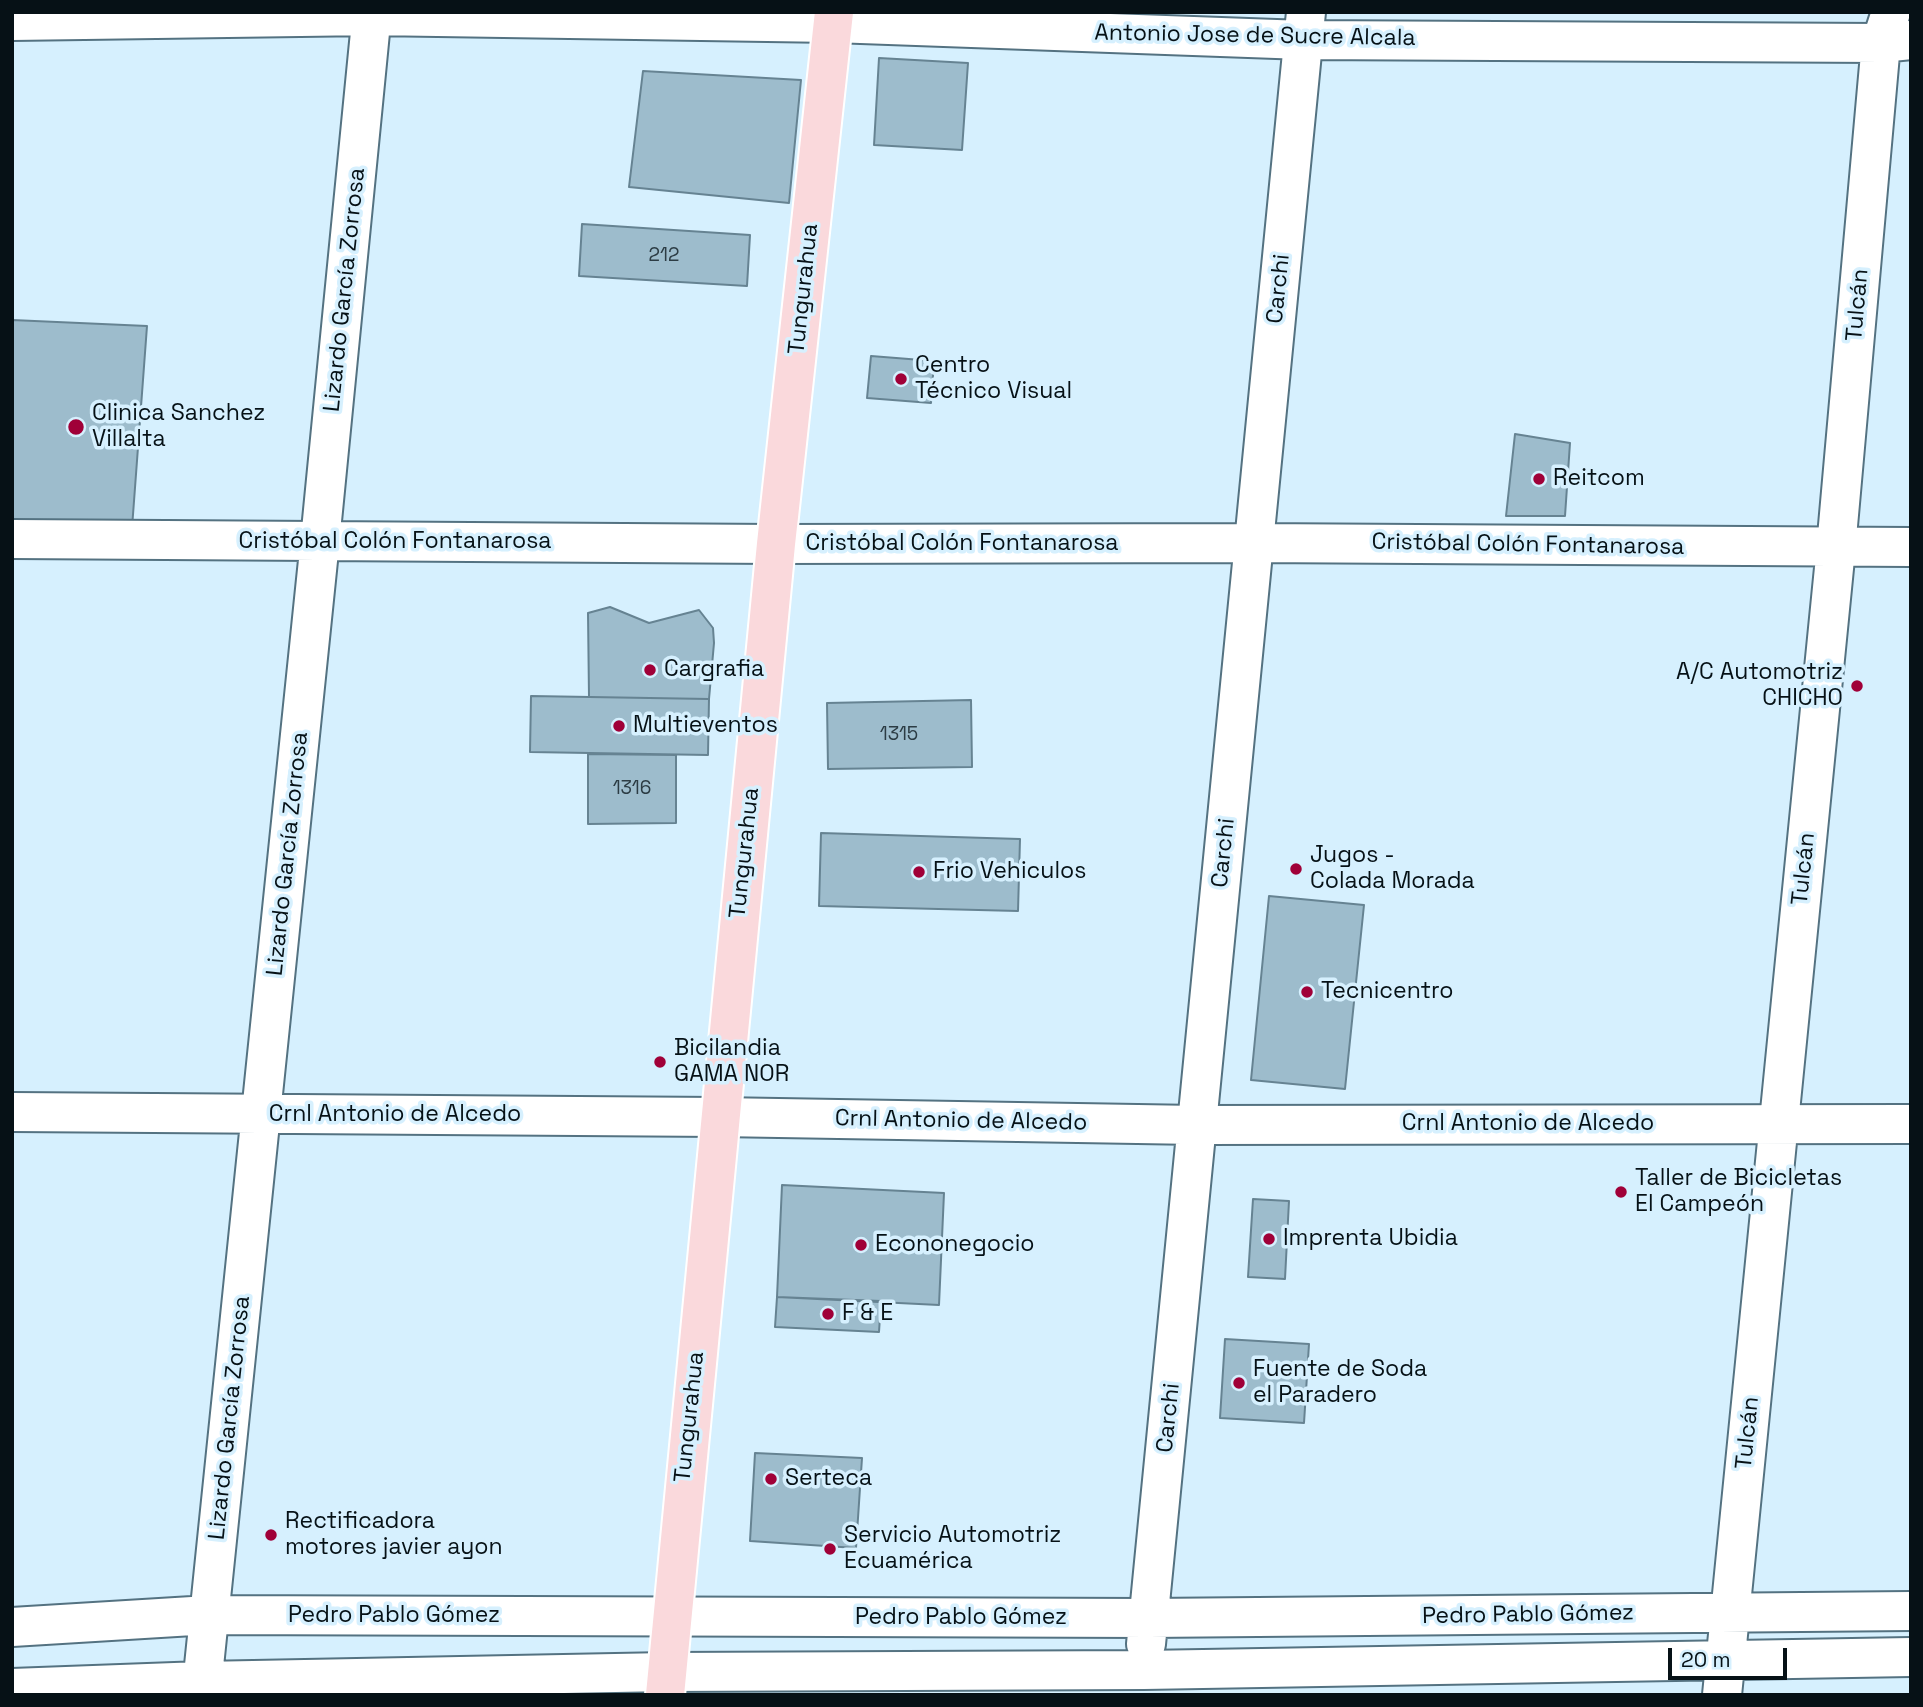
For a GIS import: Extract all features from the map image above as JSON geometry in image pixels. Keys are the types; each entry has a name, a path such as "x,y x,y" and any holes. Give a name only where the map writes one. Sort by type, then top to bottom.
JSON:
{"main road":[{"name":"Tungurahua","path":"666,1684 776,544 834,18"}],"street":[{"name":"Antonio Jose de Sucre Alcala","path":"12,20 372,14 1305,26 1889,24"},
{"name":"Lizardo García Zorrosa","path":"201,1688 372,14"},
{"name":"Tulcán","path":"1724,1677 1889,24"},
{"name":"Carchi","path":"1143,1682 1305,26"},
{"name":"Cristóbal Colón Fontanarosa","path":"12,539 1911,547"},
{"name":"Crnl Antonio de Alcedo","path":"12,1112 719,1117 1197,1125 1911,1124"},
{"name":"Pedro Pablo Gómez","path":"12,1628 209,1615 1149,1618 1911,1611"},
{"path":"12,1688 1724,1677 1911,1657"}],"building":[{"path":"879,58 968,63 962,150 874,145"},
{"path":"643,71 801,80 789,203 629,187"},
{"path":"582,224 750,235 747,286 579,276"},
{"name":"Clinica Sanchez Villalta","path":"12,320 147,326 132,528 12,528"},
{"name":"Centro Técnico Visual","path":"871,356 934,361 931,403 867,398"},
{"name":"Reitcom","path":"1515,434 1570,443 1565,516 1506,516"},
{"name":"Cargrafia","path":"610,607 649,623 699,610 713,628 709,699 589,697 588,613"},
{"name":"Multieventos","path":"531,696 709,699 708,755 530,752"},
{"path":"971,700 972,767 828,769 827,703"},
{"path":"588,754 676,755 676,823 588,824"},
{"name":"Frio Vehiculos","path":"821,833 1020,839 1018,911 819,906"},
{"name":"Tecnicentro","path":"1269,896 1364,905 1345,1089 1251,1080"},
{"name":"Econonegocio","path":"782,1185 944,1193 939,1305 777,1297"},
{"name":"Imprenta Ubidia","path":"1253,1199 1289,1201 1285,1279 1248,1277"},
{"name":"F & E","path":"777,1297 881,1301 879,1332 775,1327"},
{"path":"1225,1339 1309,1344 1304,1423 1220,1418"},
{"path":"755,1453 862,1458 856,1548 750,1541"}],"place":[{"name":"Centro Técnico Visual","path":"901,379"},
{"name":"Clinica Sanchez Villalta","path":"76,427"},
{"name":"Reitcom","path":"1539,479"},
{"name":"Cargrafia","path":"650,670"},
{"name":"A/C Automotriz CHICHO","path":"1857,686"},
{"name":"Multieventos","path":"619,726"},
{"name":"Jugos - Colada Morada","path":"1296,869"},
{"name":"Frio Vehiculos","path":"919,872"},
{"name":"Tecnicentro","path":"1307,992"},
{"name":"Bicilandia GAMA NOR","path":"660,1062"},
{"name":"Taller de Bicicletas El Campeón","path":"1621,1192"},
{"name":"Imprenta Ubidia","path":"1269,1239"},
{"name":"Econonegocio","path":"861,1245"},
{"name":"F & E","path":"828,1314"},
{"name":"Fuente de Soda el Paradero","path":"1239,1383"},
{"name":"Serteca","path":"771,1479"},
{"name":"Rectificadora motores javier ayon","path":"271,1535"},
{"name":"Servicio Automotriz Ecuamérica","path":"830,1549"}]}
